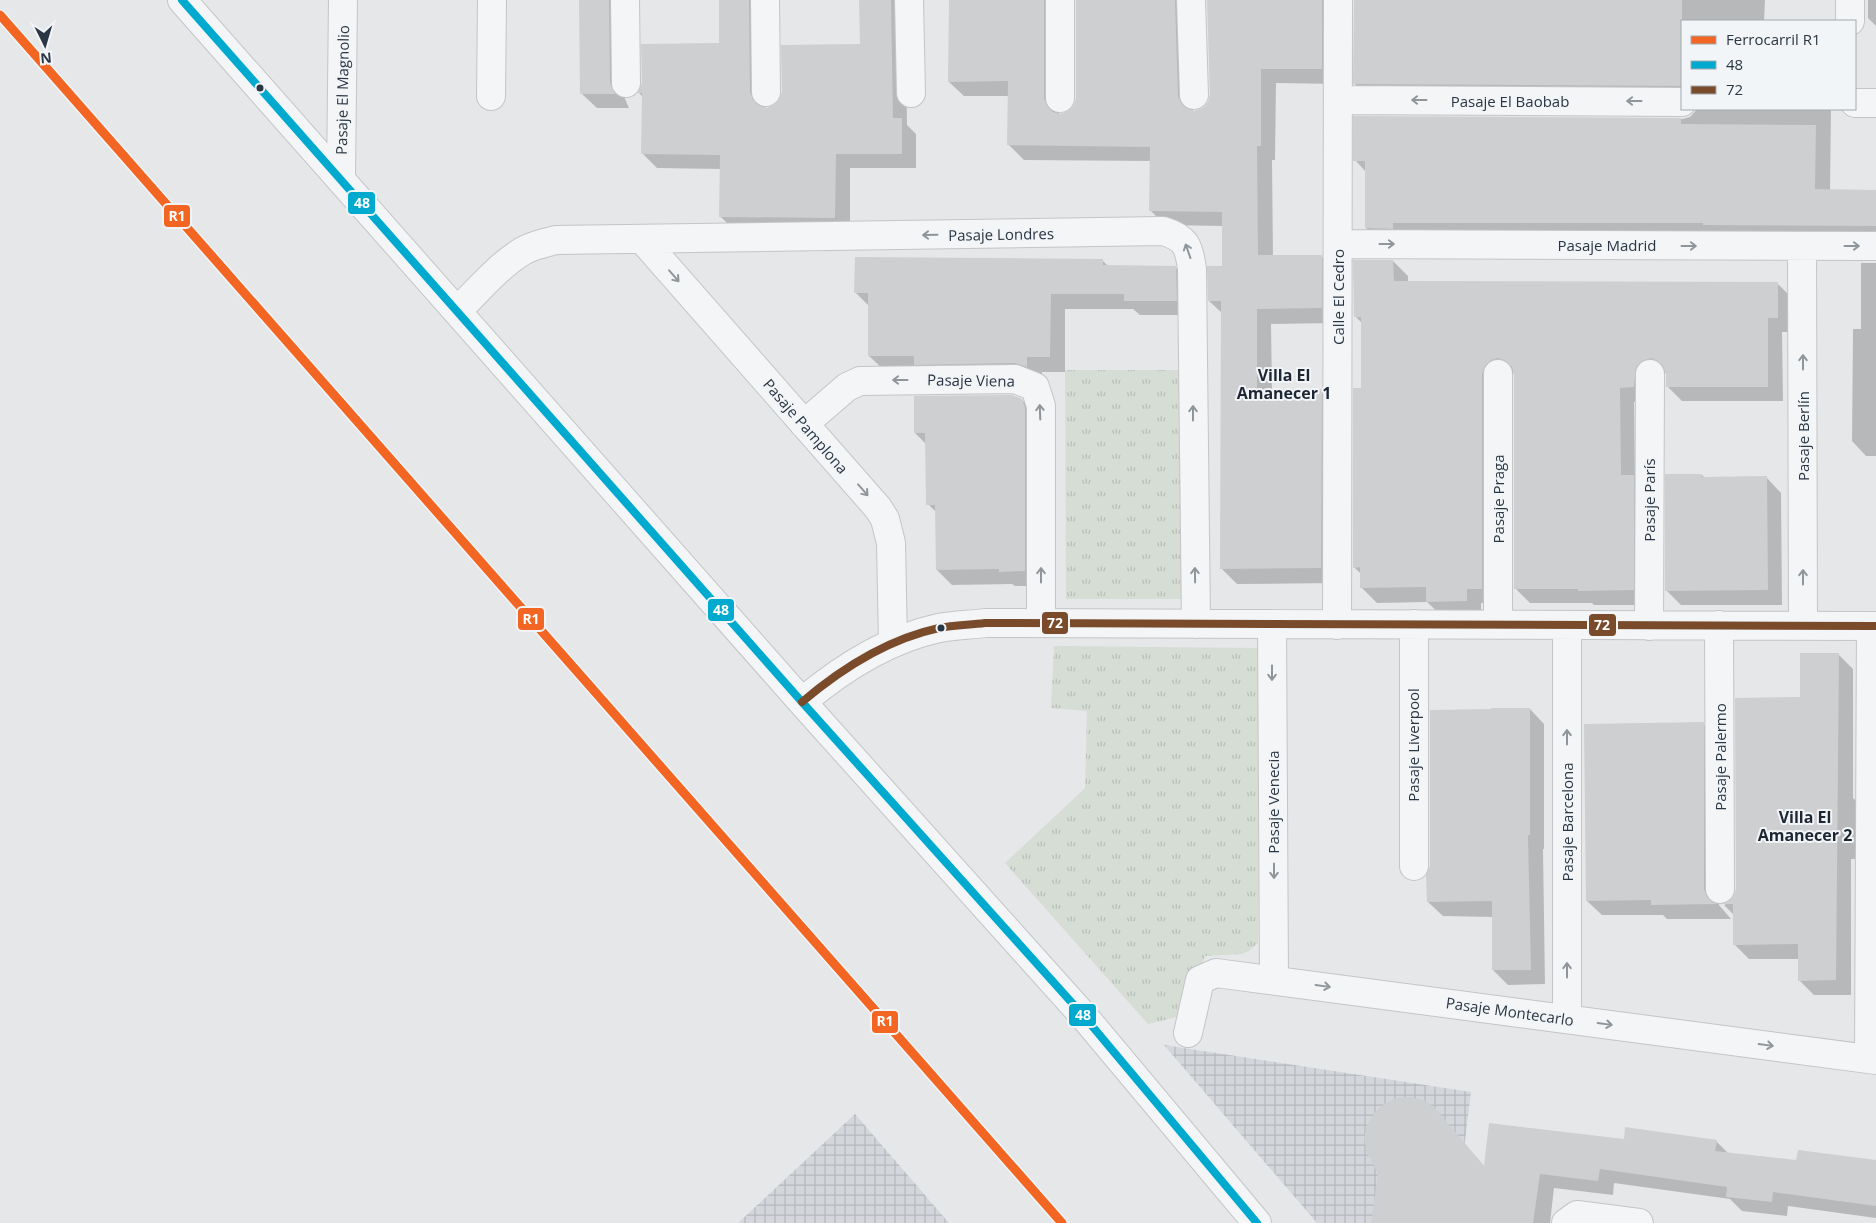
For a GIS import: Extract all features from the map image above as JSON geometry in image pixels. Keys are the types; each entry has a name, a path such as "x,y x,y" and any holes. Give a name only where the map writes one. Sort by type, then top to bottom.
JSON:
{"street":[{"path":"182,0 802,702 1082,1014 1257,1223"},
{"name":"Pasaje El Magnolio","path":"341,180 343,0"},
{"path":"491,96 492,0"},
{"path":"625,0 626,83"},
{"path":"765,0 766,92"},
{"path":"909,0 911,93"},
{"path":"1060,0 1060,98"},
{"path":"1191,0 1194,95"},
{"name":"Calle El Cedro","path":"1337,624 1338,0"},
{"path":"1850,0 1850,20"},
{"name":"Pasaje El Baobab","path":"1338,100 1681,102"},
{"path":"1856,102 1876,103"},
{"name":"Pasaje Londres","path":"457,311 523,250 556,240 1163,231 1176,235 1184,240 1190,255 1192,269 1196,624"},
{"name":"Pasaje Pamplona","path":"642,239 878,508 885,519 891,543 893,643"},
{"name":"Pasaje Madrid","path":"1338,244 1876,246"},
{"name":"Pasaje Berlín","path":"1802,246 1803,626"},
{"name":"Pasaje Praga","path":"1498,374 1498,625"},
{"name":"Pasaje París","path":"1649,626 1650,374"},
{"name":"Pasaje Viena","path":"804,424 847,387 860,381 1016,379 1035,387 1041,406 1041,623"},
{"path":"802,702 853,663 893,643 940,628 985,624 1874,626 1873,1059"},
{"name":"Pasaje Venecia","path":"1272,624 1274,980"},
{"name":"Pasaje Liverpool","path":"1414,624 1414,866"},
{"name":"Pasaje Barcelona","path":"1567,625 1567,1019"},
{"name":"Pasaje Palermo","path":"1719,625 1720,889"},
{"name":"Pasaje Montecarlo","path":"1188,1034 1200,980 1216,973 1873,1059"},
{"path":"1566,1223 1577,1215 1639,1223"}],"shaded area":[{"path":"1164,1045 1471,1092 1455,1223 1317,1223"},
{"path":"855,1114 949,1223 738,1223"}],"green space":[{"path":"1065,370 1186,370 1186,599 1066,599"},
{"path":"1054,646 1260,648 1258,943 1242,954 1205,956 1185,1015 1148,1024 1005,863 1085,788 1087,711 1051,708"}],"building":[{"path":"579,0 609,0 610,83 615,94 580,94"},
{"path":"719,0 749,0 750,92 753,100 758,105 766,108 774,105 779,100 782,92 781,45 860,44 859,0 891,0 893,118 902,118 902,154 836,154 835,218 719,217 720,155 641,154 642,93 637,93 642,83 641,44 719,43"},
{"path":"949,0 1044,0 1044,98 1047,106 1053,112 1060,114 1068,111 1074,105 1076,98 1076,0 1175,0 1178,96 1186,108 1194,111 1203,108 1208,102 1210,95 1207,0 1322,0 1322,69 1261,69 1261,146 1257,146 1258,255 1322,255 1322,308 1257,309 1257,390 1322,389 1321,568 1220,569 1221,301 1208,301 1207,266 1222,266 1222,212 1149,211 1150,147 1007,145 1008,81 948,82"},
{"path":"1354,0 1682,0 1681,86 1353,84"},
{"path":"1353,116 1681,118 1681,124 1816,125 1815,189 1876,190 1876,226 1703,225 1703,223 1393,223 1393,229 1365,228 1365,161 1353,161"},
{"path":"855,257 1103,259 1103,265 1176,266 1177,301 1124,301 1124,294 1051,294 1050,357 1027,357 1027,367 1015,363 914,365 914,356 868,356 868,293 854,293"},
{"path":"1353,260 1393,260 1394,281 1778,282 1778,318 1768,318 1768,387 1666,387 1666,374 1663,366 1651,358 1642,361 1636,367 1634,387 1620,388 1621,475 1634,475 1634,590 1514,589 1514,374 1512,367 1506,361 1498,358 1491,360 1485,366 1482,374 1482,589 1467,589 1467,601 1426,602 1426,587 1360,588 1360,567 1353,568 1353,388 1361,388 1361,317 1354,317"},
{"path":"1012,395 1022,399 1025,408 1025,571 999,572 999,569 936,570 935,505 926,505 925,433 914,433 914,396"},
{"path":"1665,474 1702,474 1702,477 1767,476 1768,590 1665,591"},
{"path":"1800,653 1839,653 1836,980 1798,981 1798,944 1733,945 1733,904 1722,904 1728,902 1733,897 1736,889 1735,698 1800,697"},
{"path":"1530,708 1530,835 1528,835 1531,970 1492,970 1491,901 1427,902 1426,875 1430,866 1430,710"},
{"path":"1704,722 1704,889 1707,897 1712,902 1718,904 1651,905 1651,900 1586,901 1584,724"},
{"path":"1410,1097 1424,1100 1435,1108 1484,1166 1489,1123 1624,1139 1625,1127 1717,1140 1715,1151 1796,1160 1798,1150 1876,1160 1876,1206 1773,1192 1772,1202 1726,1197 1727,1187 1600,1169 1598,1181 1540,1174 1533,1223 1371,1223 1378,1174 1367,1152 1364,1139 1367,1125 1374,1113 1384,1104 1397,1098"}],"rail line":[{"name":"R1","path":"0,15 1062,1223"}],"transit line":[{"name":"48","path":"182,0 802,702 1082,1014 1257,1223"},
{"name":"72","path":"802,702 866,656 902,639 939,628 985,623 1876,626"}],"district":[{"name":"Villa El Amanecer 1","path":"1284,384"},
{"name":"Villa El Amanecer 2","path":"1805,826"}]}
